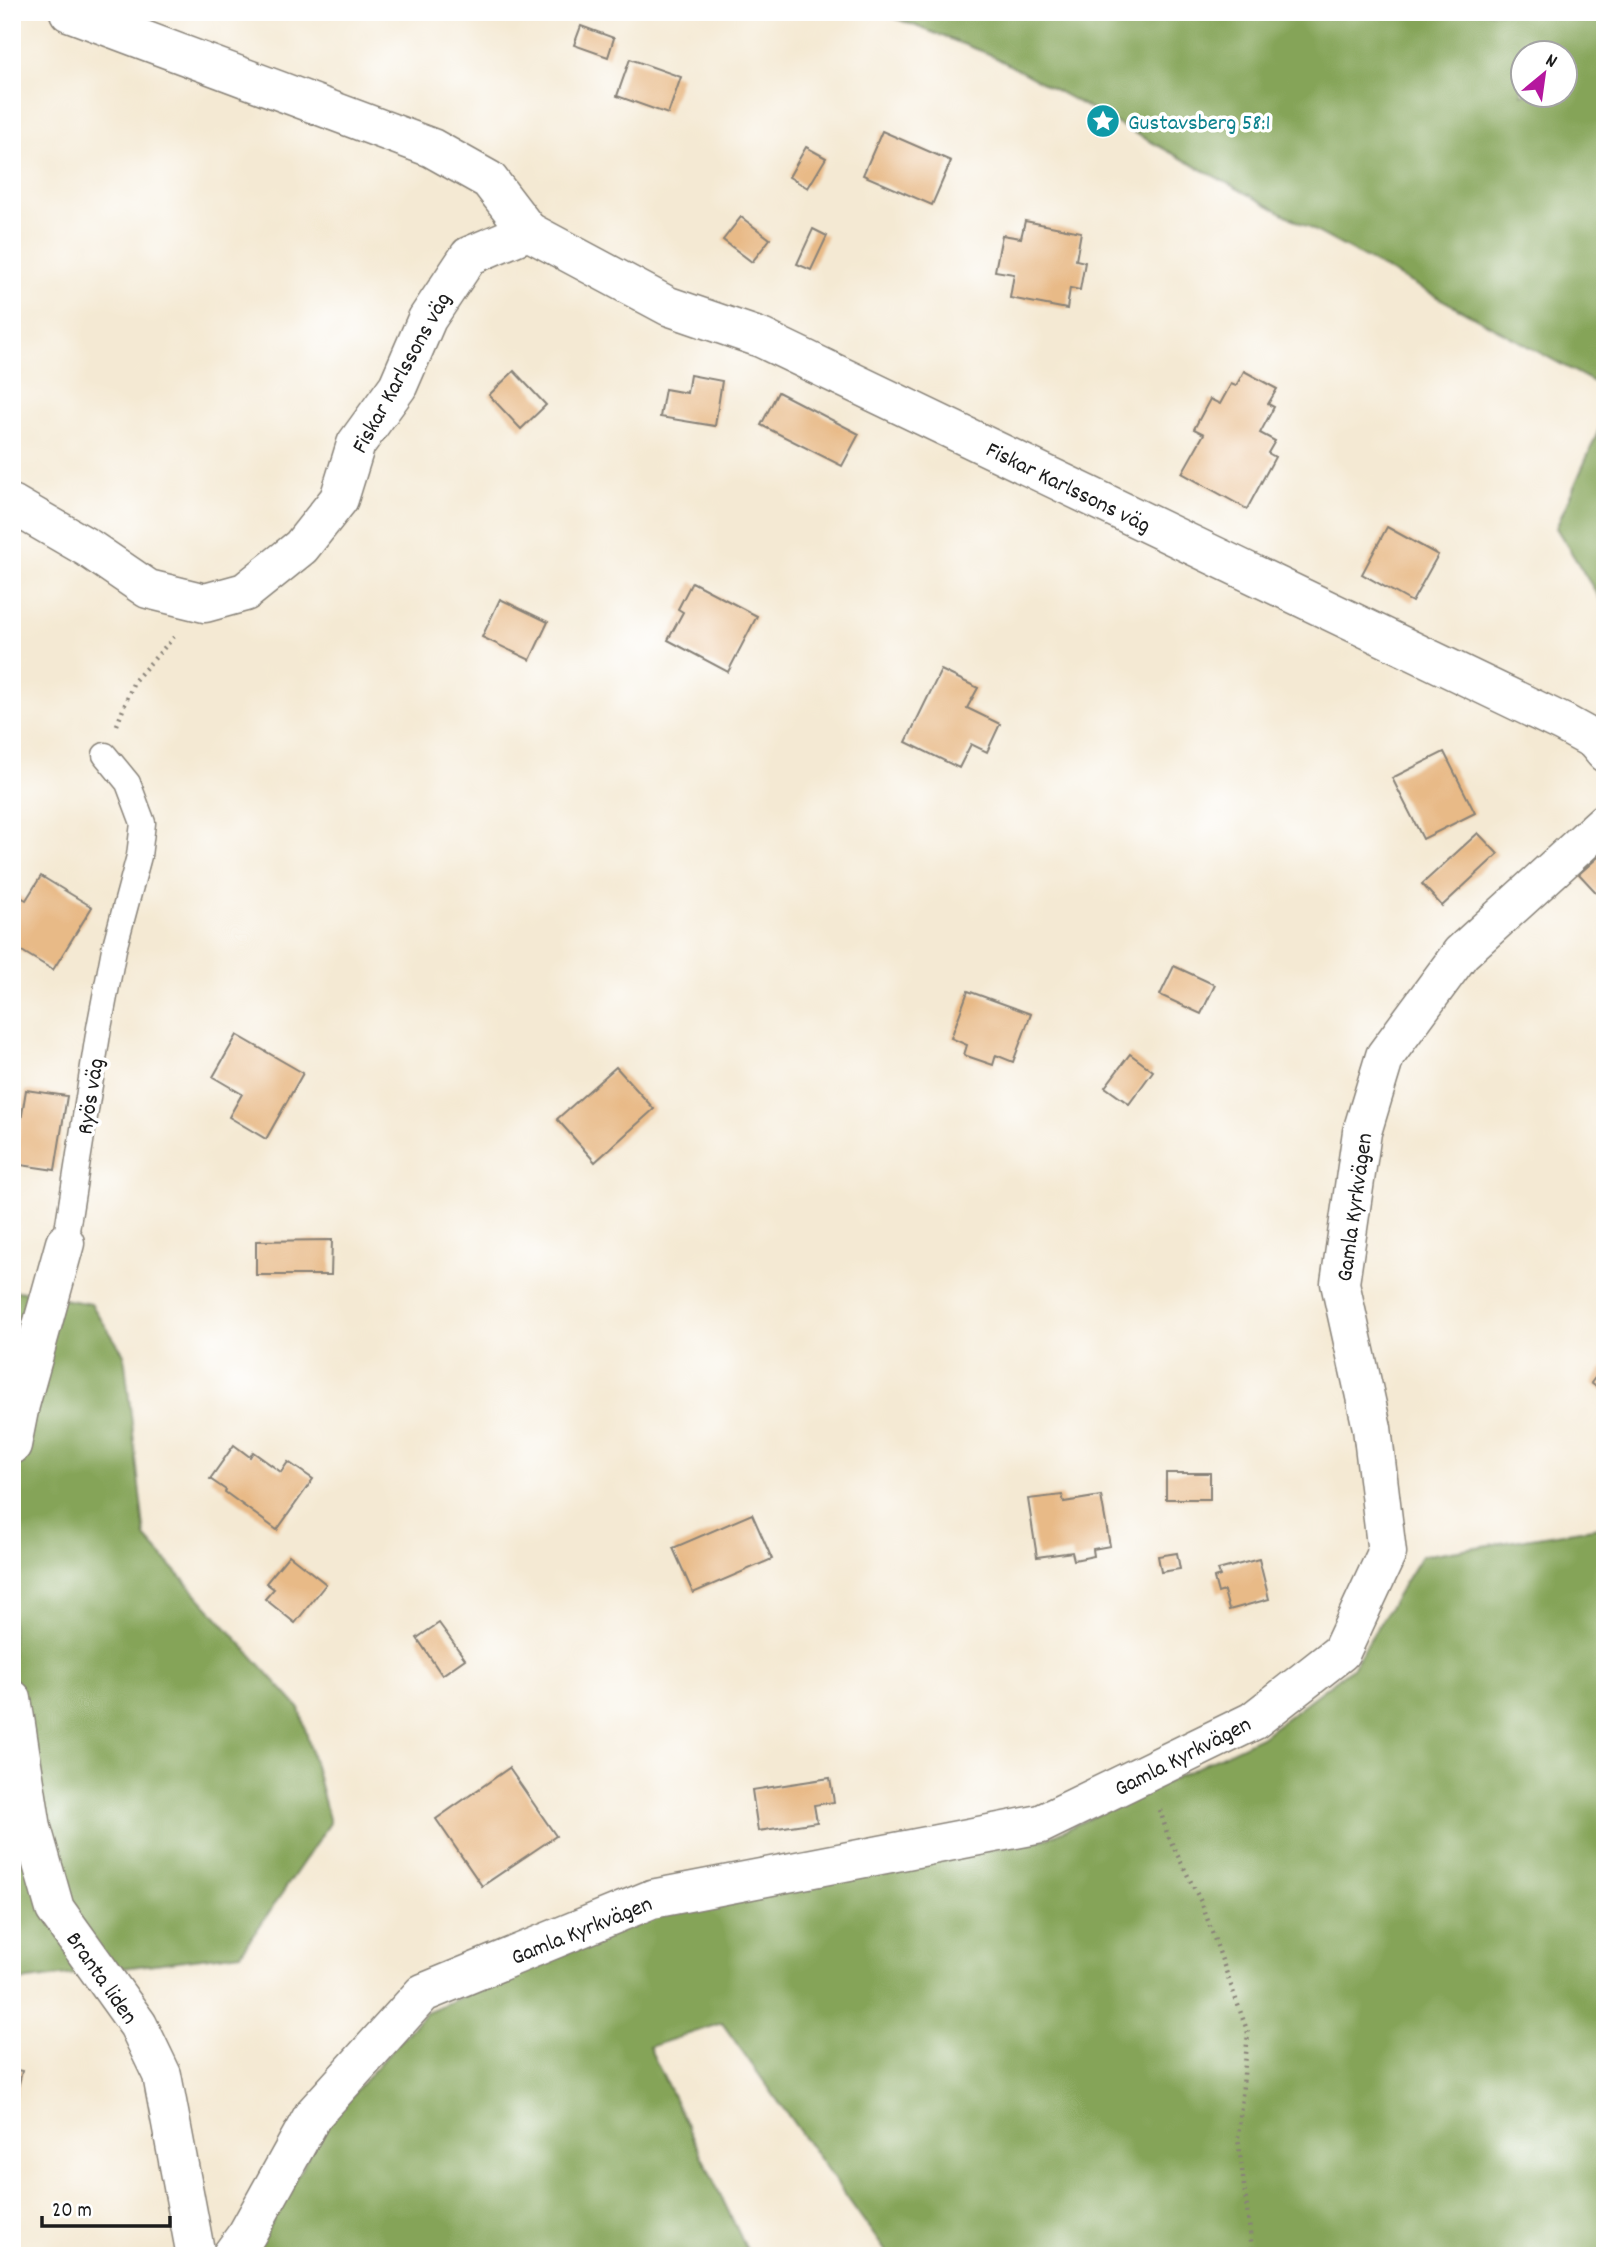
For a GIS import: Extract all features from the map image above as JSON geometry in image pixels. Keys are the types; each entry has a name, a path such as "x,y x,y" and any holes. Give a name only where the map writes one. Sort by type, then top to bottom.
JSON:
{"street":[{"name":"Fiskar Karlssons väg","path":"69,12 432,148 489,180 528,231 668,306 761,338 1551,717 1594,740 1605,753"},
{"name":"Fiskar Karlssons väg","path":"12,504 88,548 148,589 205,603 244,592 301,547 339,499 356,444 398,386 427,319 469,256 528,231"},
{"name":"Gamla Kyrkvägen","path":"231,2256 247,2234 313,2115 423,1993 652,1899 1041,1825 1253,1721 1341,1651 1387,1553 1372,1428 1340,1283 1362,1132 1381,1068 1385,1056 1461,953 1605,822"},
{"name":"Ryös väg","path":"12,1445 20,1405 65,1243"},
{"name":"Branta liden","path":"12,1699 32,1828 55,1909 138,2025 162,2075 196,2256"}],"lane":[{"name":"Ryös väg","path":"65,1243 99,1028 114,949 139,856 143,823 128,783 105,755"}],"path":[{"path":"105,755 134,681 205,603"},
{"path":"1148,1772 1168,1836 1202,1904 1248,2033 1238,2138 1253,2256"}],"green space":[{"path":"879,12 1605,12 1605,388 989,54"},
{"path":"1605,416 1605,607 1556,528"},
{"path":"12,1290 91,1304 124,1354 145,1537 300,1709 330,1823 241,1953 12,1982"},
{"path":"1605,1526 1605,2256 889,2256 722,2023 649,2047 750,2256 253,2256 325,2125 426,2012 662,1911 1048,1838 1261,1737 1353,1667 1421,1556"}],"building":[{"path":"581,26 614,38 608,57 574,45"},
{"path":"630,59 681,77 668,114 617,96"},
{"path":"882,131 951,161 932,205 863,175"},
{"path":"806,147 826,158 808,188 789,177"},
{"path":"741,217 770,239 752,262 723,240"},
{"path":"1025,221 1081,232 1076,260 1085,262 1080,290 1070,288 1067,309 1010,298 1014,274 995,271 1002,235 1021,238"},
{"path":"813,229 827,236 811,270 797,264"},
{"path":"514,371 546,405 521,429 489,395"},
{"path":"1244,371 1277,389 1268,404 1274,407 1260,433 1275,441 1268,453 1275,457 1247,509 1182,473 1204,434 1194,429 1210,399 1220,404 1231,384 1236,386"},
{"path":"690,375 722,381 715,426 660,417 665,389 687,393"},
{"path":"778,392 859,434 842,466 761,425"},
{"path":"1387,527 1438,555 1412,602 1362,574"},
{"path":"692,582 757,616 728,672 668,640 683,612 678,609"},
{"path":"500,599 548,622 530,660 482,637"},
{"path":"941,670 978,688 967,708 1000,724 987,752 971,744 959,768 906,742"},
{"path":"1444,752 1475,813 1423,839 1392,778"},
{"path":"1478,833 1498,854 1442,906 1422,884"},
{"path":"1605,851 1605,902 1579,874"},
{"path":"41,876 92,907 53,970 12,945 12,892 26,900"},
{"path":"1174,966 1215,985 1201,1014 1160,995"},
{"path":"968,991 1031,1014 1013,1062 996,1055 993,1065 964,1055 967,1045 951,1038"},
{"path":"237,1035 303,1073 266,1139 229,1117 242,1094 213,1077"},
{"path":"1130,1054 1153,1071 1129,1104 1105,1087"},
{"path":"616,1067 654,1109 595,1162 557,1119"},
{"path":"26,1090 67,1096 55,1170 14,1164"},
{"path":"332,1240 331,1275 256,1275 256,1241"},
{"path":"1605,1365 1605,1393 1591,1383"},
{"path":"234,1445 250,1457 253,1452 281,1472 288,1462 313,1479 277,1530 210,1479"},
{"path":"1166,1473 1210,1473 1210,1499 1166,1499"},
{"path":"1062,1495 1064,1502 1101,1496 1110,1546 1093,1549 1094,1556 1074,1560 1072,1552 1037,1557 1028,1499"},
{"path":"752,1514 772,1559 693,1593 673,1548"},
{"path":"1177,1553 1180,1569 1161,1572 1158,1556"},
{"path":"289,1555 326,1584 295,1623 265,1599 274,1589 266,1583"},
{"path":"1259,1559 1269,1599 1229,1610 1224,1591 1218,1593 1214,1578 1220,1576 1218,1570"},
{"path":"439,1623 465,1659 442,1675 417,1638"},
{"path":"509,1768 556,1836 482,1886 436,1819"},
{"path":"830,1778 834,1802 814,1805 817,1822 758,1831 752,1790"},
{"path":"12,2069 22,2071 16,2097 12,2097"}],"place":[{"name":"Gustavsberg 58:1","path":"1103,121"}]}
